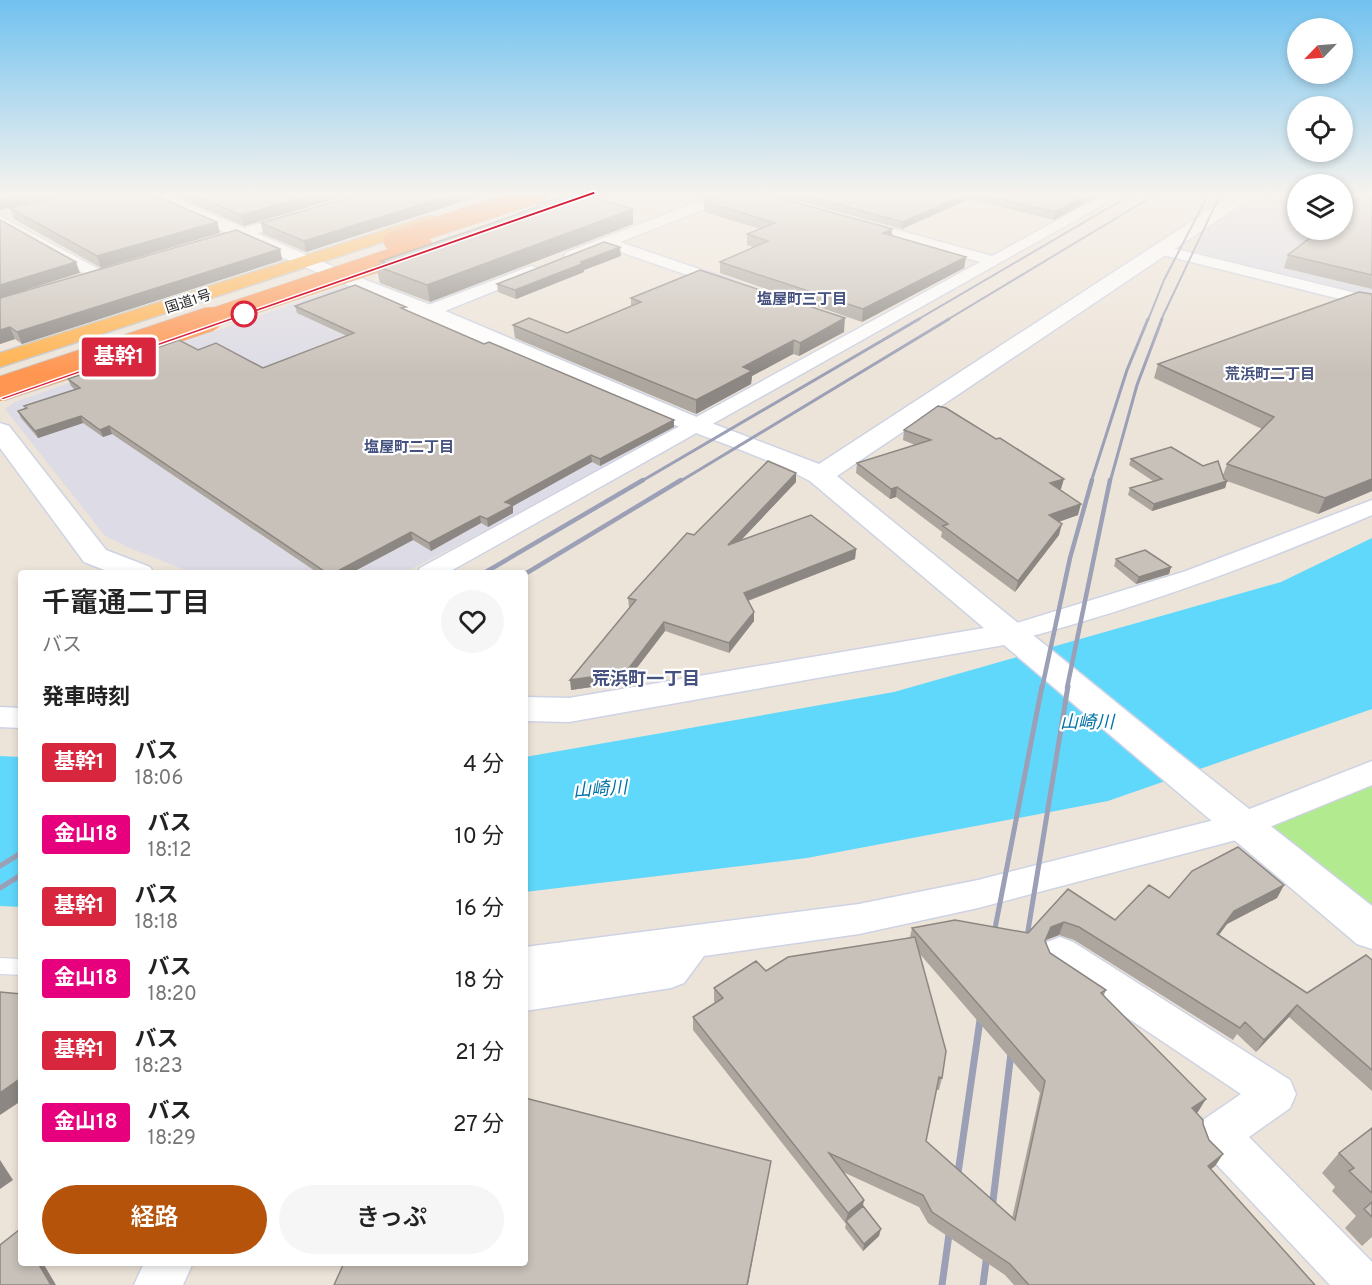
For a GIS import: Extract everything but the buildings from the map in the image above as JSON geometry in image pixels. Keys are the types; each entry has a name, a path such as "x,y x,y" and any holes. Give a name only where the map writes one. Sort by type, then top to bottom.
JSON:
{"highway":[{"name":"国道1号","path":"0,360 333,253"},
{"path":"0,366 354,253"},
{"path":"0,378 380,253"},
{"path":"0,389 404,253"},
{"name":"国道1号","path":"0,398 421,253"}],"street":[{"path":"66,253 106,274 78,282"},
{"path":"290,253 346,279 429,311 697,426 798,463 820,476 1019,638 1231,818 1372,931"},
{"path":"429,311 578,253"},
{"path":"637,253 747,291"},
{"path":"964,253 993,261"},
{"path":"434,570 1008,253"},
{"path":"820,476 1156,253"},
{"path":"1172,253 1372,302"},
{"path":"846,324 868,332"},
{"path":"0,431 95,555 132,570"},
{"path":"528,709 568,710 1019,638 1184,581 1294,540 1372,507"},
{"path":"0,717 18,718"},
{"path":"528,963 859,919 967,896 1231,818 1372,772"},
{"path":"528,994 671,972 693,942"},
{"path":"1060,953 1276,1094 1218,1135 1362,1285"},
{"path":"157,1285 168,1266"}],"lane":[{"path":"0,966 18,967"}],"shaded area":[{"path":"1195,253 1372,253 1372,299 1194,256"},
{"path":"346,285 683,426 410,570 185,570 105,536 5,409 15,402"}],"green space":[{"path":"1372,772 1372,931 1240,826"}],"water":[{"name":"山崎川","path":"1372,538 1372,709 1108,801 807,858 528,892 528,756 894,692 1281,582"},
{"path":"0,756 18,757 18,907 0,906"}],"railway":[{"path":"917,320 1032,253"},
{"path":"947,320 1058,253"},
{"path":"1148,320 1178,253"},
{"path":"1161,320 1193,253"},
{"path":"640,482 919,319"},
{"path":"679,482 949,319"},
{"path":"1091,482 1127,370 1148,319"},
{"path":"1110,482 1137,385 1162,319"},
{"path":"489,570 643,480"},
{"path":"528,572 681,480"},
{"path":"1042,688 1070,558 1092,480"},
{"path":"1067,688 1110,480"},
{"path":"992,944 1042,686"},
{"path":"1025,949 1068,686"},
{"path":"0,866 18,855"},
{"path":"0,888 18,877"},
{"path":"956,1187 982,1006"},
{"path":"991,1217 1012,1045"},
{"path":"942,1285 951,1220"},
{"path":"983,1285 988,1247"}],"bus line":[{"name":"基幹1","path":"0,398 420,253"}],"district":[{"name":"塩屋町三丁目","path":"802,299"},
{"name":"荒浜町二丁目","path":"1270,374"},
{"name":"塩屋町二丁目","path":"409,447"},
{"name":"荒浜町一丁目","path":"646,679"}]}
